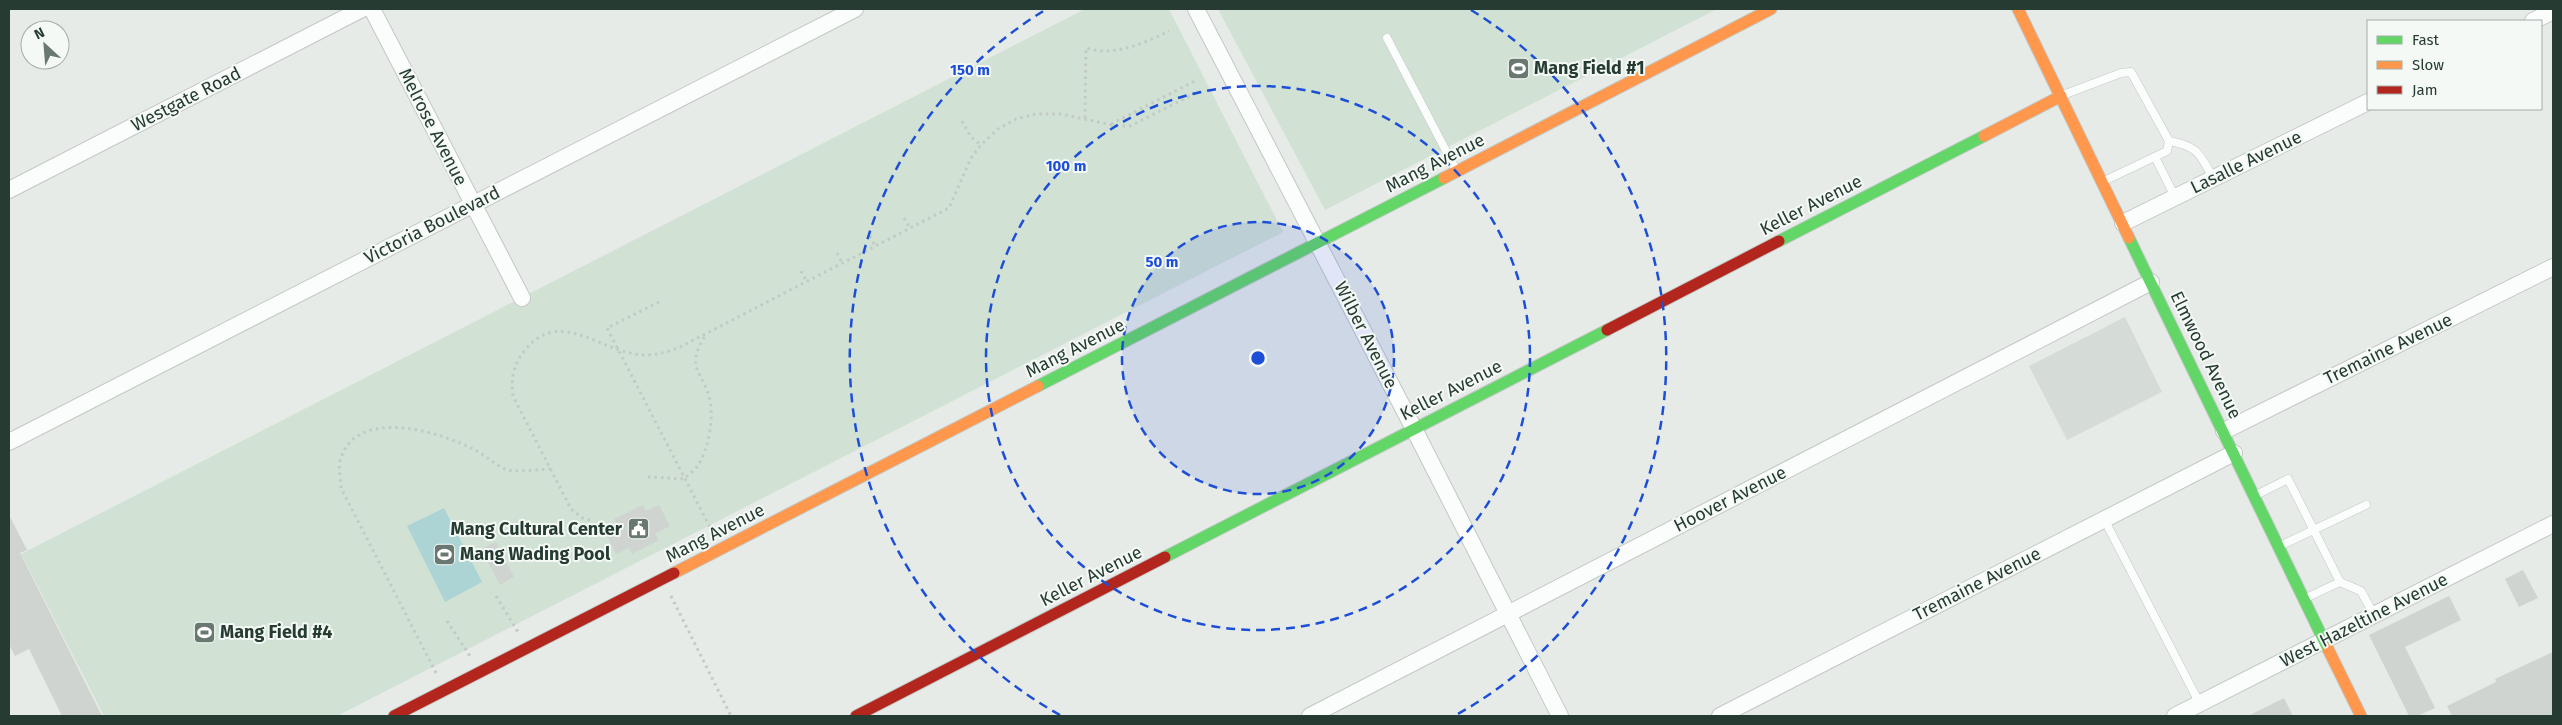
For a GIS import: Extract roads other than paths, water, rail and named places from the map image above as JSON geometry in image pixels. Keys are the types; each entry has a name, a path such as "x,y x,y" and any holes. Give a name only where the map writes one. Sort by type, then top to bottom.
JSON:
{"street":[{"name":"Westgate Road","path":"9,190 362,9"},
{"name":"Melrose Avenue","path":"372,9 522,298"},
{"name":"Victoria Boulevard","path":"9,442 855,9"},
{"name":"Wilber Avenue","path":"1196,9 1414,429 1560,716"},
{"name":"Mang Avenue","path":"394,716 1318,244 1771,9"},
{"name":"Elmwood Avenue","path":"2018,9 2224,431 2322,641 2361,716"},
{"path":"2535,20 2553,11"},
{"name":"Keller Avenue","path":"856,716 2061,96"},
{"name":"Lasalle Avenue","path":"2123,223 2367,102"},
{"name":"Tremaine Avenue","path":"2224,431 2553,267"},
{"name":"Hoover Avenue","path":"1310,716 2151,282"},
{"name":"Tremaine Avenue","path":"1720,716 2234,453"},
{"name":"West Hazeltine Avenue","path":"2176,716 2553,524"}],"lane":[{"path":"1387,38 1457,172"},
{"path":"2061,96 2121,72 2131,72 2169,141 2167,151 2103,182"},
{"path":"2169,141 2187,144 2194,148 2200,154 2213,178"},
{"path":"2155,156 2175,197"},
{"path":"2254,496 2288,479 2340,582 2361,591 2374,615"},
{"path":"2278,547 2366,506"},
{"path":"2104,519 2200,704"},
{"path":"2304,600 2340,582"}],"water":[{"name":"Mang Wading Pool","path":"444,508 482,582 445,602 407,526"}],"place":[{"name":"Mang Field #1","path":"1518,68"},
{"name":"Mang Cultural Center","path":"638,529"},
{"name":"Mang Wading Pool","path":"444,554"},
{"name":"Mang Field #4","path":"204,632"}]}
